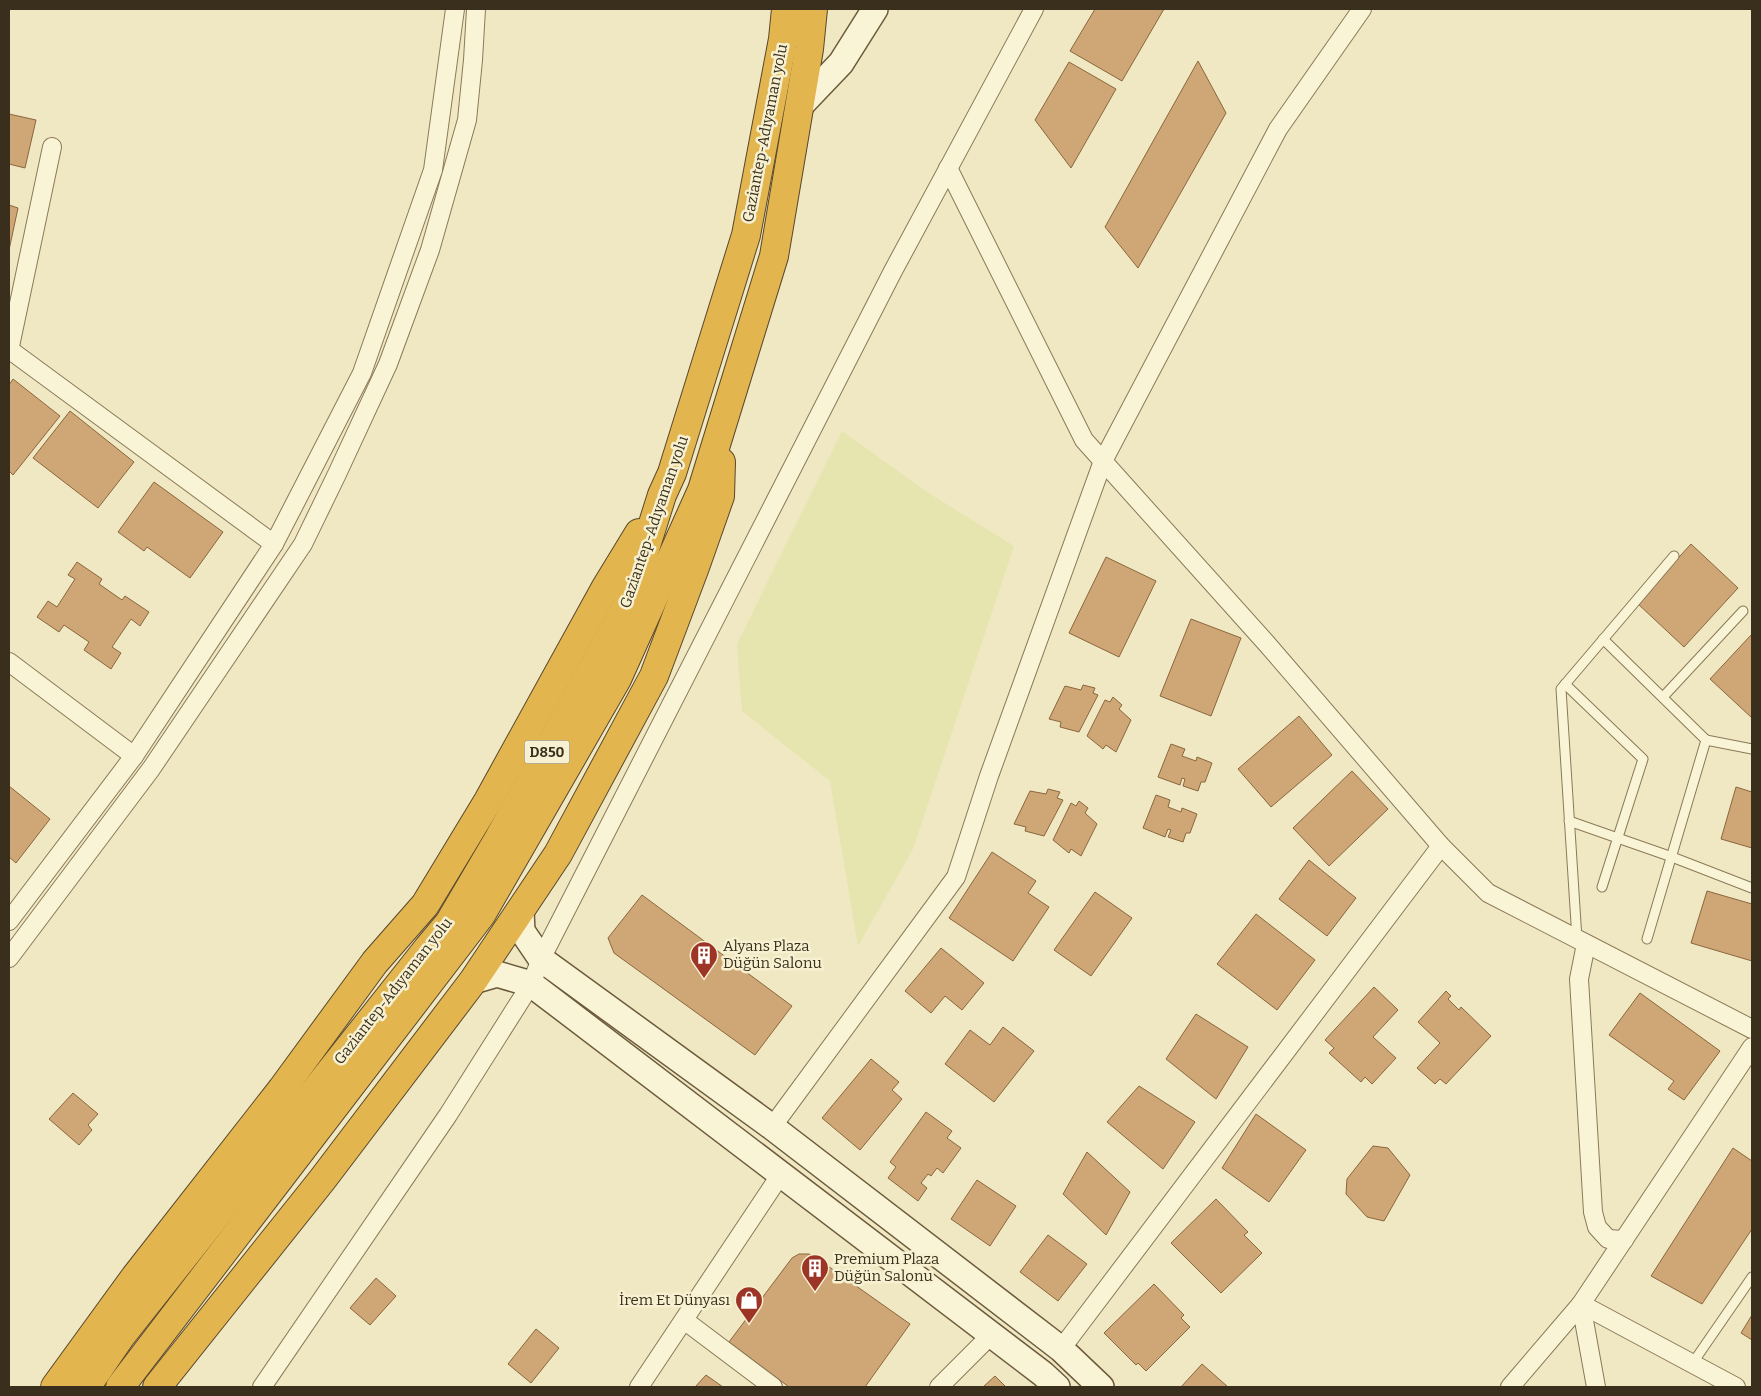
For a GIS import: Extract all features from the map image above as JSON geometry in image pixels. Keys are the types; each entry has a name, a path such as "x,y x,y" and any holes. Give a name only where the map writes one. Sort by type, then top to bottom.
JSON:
{"highway":[{"name":"Gaziantep-Adıyaman yolu","path":"86,1387 121,1336 449,924 499,838 627,606 662,495 672,473 746,235 783,39 786,9"},
{"name":"Gaziantep-Adıyaman yolu","path":"120,1387 481,915 617,679 702,490 774,256 809,49 813,9"},
{"path":"163,1383 322,1180 473,981 521,912 558,854 654,676 720,496 722,426"},
{"path":"55,1387 135,1277 282,1089 375,962 424,904 488,801 606,587 662,495"}],"street":[{"path":"9,921 134,756 274,544 362,373 433,170 455,9"},
{"path":"9,958 152,769 302,544 333,483 388,364 430,250 467,120 476,9"},
{"path":"799,107 841,63 875,9"},
{"path":"262,1387 448,1115 531,984 541,959 884,289 1034,9"},
{"path":"772,1128 956,876 989,776 1102,461 1278,129 1362,9"},
{"path":"52,147 9,350 274,544"},
{"path":"948,168 1084,440 1267,644 1441,846 1488,893 1752,1029"},
{"path":"9,662 134,756"},
{"path":"1061,1349 1441,846"},
{"path":"521,912 522,931 541,959 772,1128 1061,1349 1101,1387"},
{"path":"1582,942 1579,979 1593,1212 1598,1227 1608,1239 1624,1240"},
{"path":"473,981 497,974 531,984 1043,1374 1057,1387"},
{"path":"1510,1387 1582,1304 1752,1047"},
{"path":"639,1387 781,1174"},
{"path":"1582,1304 1736,1387"},
{"path":"1582,1304 1596,1387"},
{"path":"684,1320 773,1387"},
{"path":"939,1387 991,1335"}],"lane":[{"path":"1582,942 1569,821 1561,689 1674,556"},
{"path":"1663,697 1743,611"},
{"path":"1604,639 1706,740 1752,749"},
{"path":"1565,684 1642,759 1602,887"},
{"path":"1647,938 1706,740"},
{"path":"1569,821 1672,857 1752,888"},
{"path":"1692,1364 1752,1277"}],"shaded area":[{"path":"842,431 930,494 1014,546 913,849 858,946 830,781 742,711 737,644"}],"building":[{"path":"1095,9 1164,9 1122,81 1070,51"},
{"path":"1198,61 1226,113 1138,268 1105,227"},
{"path":"1069,62 1116,89 1071,168 1035,120"},
{"path":"9,114 36,120 25,168 9,164"},
{"path":"9,205 18,208 9,250"},
{"path":"13,379 60,416 13,475 9,471 9,385"},
{"path":"70,411 134,462 98,508 33,458"},
{"path":"154,482 223,532 190,578 147,547 144,551 118,532"},
{"path":"1691,544 1738,588 1684,647 1637,603"},
{"path":"1106,557 1156,581 1119,657 1069,633"},
{"path":"77,562 102,579 99,584 122,600 125,596 149,612 140,626 131,619 112,647 121,653 111,669 84,650 89,642 64,625 59,632 37,617 48,601 57,607 75,579 68,575"},
{"path":"1191,619 1241,638 1211,716 1160,696"},
{"path":"1752,634 1752,718 1710,679"},
{"path":"1083,685 1095,688 1093,693 1098,695 1079,732 1060,727 1061,722 1049,719 1065,686 1081,690"},
{"path":"1113,697 1122,705 1119,709 1131,720 1116,752 1106,745 1103,749 1087,736 1105,700 1110,702"},
{"path":"1299,716 1332,755 1271,807 1238,769"},
{"path":"1171,744 1185,749 1182,756 1196,761 1197,757 1212,763 1205,782 1201,782 1198,791 1183,786 1185,779 1182,778 1180,785 1158,777"},
{"path":"1352,771 1388,809 1329,866 1293,828"},
{"path":"9,786 50,819 16,863 9,857"},
{"path":"1736,787 1752,792 1752,848 1721,839"},
{"path":"1048,789 1060,792 1057,798 1063,800 1044,836 1025,831 1026,827 1014,824 1030,791 1046,794"},
{"path":"1156,795 1170,800 1168,807 1181,812 1182,808 1197,814 1190,833 1186,833 1183,842 1168,837 1171,830 1168,829 1165,837 1143,828"},
{"path":"1079,801 1088,808 1085,813 1097,824 1081,856 1071,849 1069,853 1053,840 1071,803 1076,806"},
{"path":"992,852 1036,881 1028,893 1049,907 1013,961 949,918"},
{"path":"1309,860 1356,898 1327,936 1279,899"},
{"path":"1707,891 1752,904 1752,961 1691,943"},
{"path":"1095,892 1132,918 1091,976 1054,950"},
{"name":"Alyans Plaza Düğün Salonu","path":"642,895 792,1006 755,1055 614,953 608,938"},
{"path":"1256,914 1315,960 1277,1010 1217,964"},
{"path":"941,948 984,983 962,1010 945,996 931,1013 905,991"},
{"path":"1374,987 1398,1010 1373,1037 1396,1058 1372,1084 1365,1077 1361,1082 1329,1053 1334,1048 1325,1040"},
{"path":"1446,991 1451,996 1448,999 1459,1010 1461,1007 1491,1036 1446,1084 1440,1079 1435,1084 1417,1068 1440,1043 1418,1022"},
{"path":"1640,993 1720,1051 1684,1100 1668,1089 1674,1081 1609,1035"},
{"path":"1196,1014 1248,1047 1216,1099 1166,1059"},
{"path":"1003,1027 1034,1051 994,1102 945,1064 970,1030 990,1045"},
{"path":"871,1059 899,1082 892,1090 902,1099 860,1150 822,1118"},
{"path":"1139,1086 1195,1122 1163,1169 1107,1122"},
{"path":"73,1093 98,1114 88,1125 92,1130 79,1145 49,1119"},
{"path":"926,1112 952,1131 947,1138 961,1148 943,1173 937,1168 931,1176 928,1174 921,1183 927,1188 918,1201 888,1178 896,1167 890,1162"},
{"path":"1256,1114 1306,1150 1269,1202 1222,1168"},
{"path":"1373,1146 1388,1148 1410,1175 1384,1221 1367,1217 1346,1194 1347,1179"},
{"path":"1733,1148 1752,1161 1752,1229 1702,1304 1651,1276"},
{"path":"1087,1152 1130,1192 1106,1235 1063,1194"},
{"path":"977,1180 1016,1206 990,1246 951,1219"},
{"path":"1216,1199 1248,1232 1244,1235 1262,1253 1221,1293 1171,1243"},
{"path":"1048,1235 1087,1264 1058,1301 1020,1272"},
{"name":"Premium Plaza Düğün Salonu","path":"799,1254 809,1254 818,1259 910,1324 865,1387 789,1387 729,1342 792,1258"},
{"path":"376,1278 396,1296 370,1325 350,1308"},
{"path":"1154,1284 1184,1315 1181,1318 1190,1327 1146,1371 1138,1363 1136,1365 1104,1333"},
{"path":"1752,1315 1752,1340 1741,1333"},
{"path":"536,1329 559,1348 531,1383 508,1364"},
{"path":"1202,1364 1228,1387 1181,1387"},
{"path":"706,1375 723,1387 695,1387"},
{"path":"995,1376 1006,1387 983,1387"}],"place":[{"name":"Alyans Plaza Düğün Salonu","path":"704,979"},
{"name":"Premium Plaza Düğün Salonu","path":"815,1292"},
{"name":"İrem Et Dünyası","path":"749,1324"}]}
